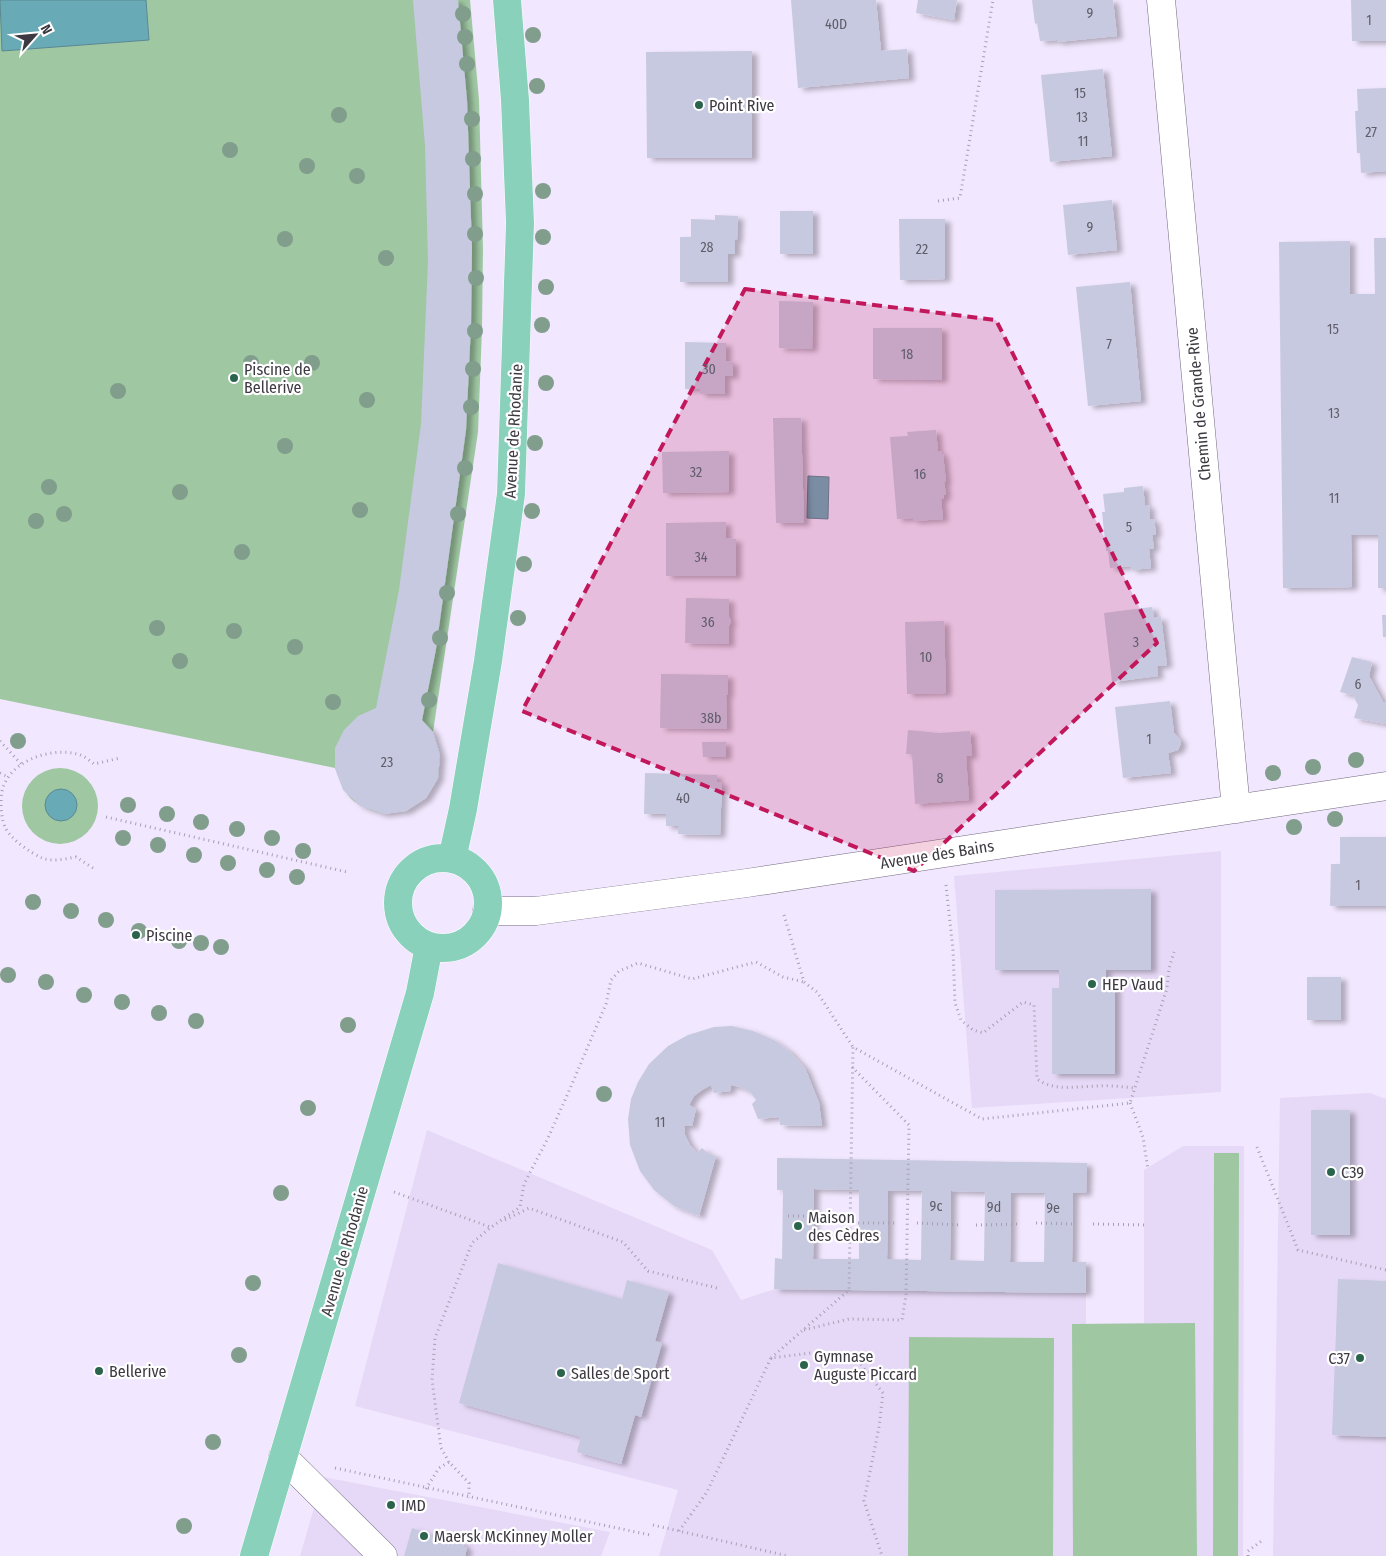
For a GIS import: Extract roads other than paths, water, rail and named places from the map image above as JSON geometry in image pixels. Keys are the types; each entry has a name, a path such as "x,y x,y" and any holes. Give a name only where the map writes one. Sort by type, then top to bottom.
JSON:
{"main road":[{"name":"Avenue de Rhodanie","path":"452,859 463,809 488,661 511,494 520,223 515,100 507,0"},
{"path":"439,858 452,859 465,863 476,872 484,883 488,897 488,911 483,925 473,937 460,945 445,948 430,946 417,940 406,930 400,916 398,903 400,888 410,872 426,861 439,858"},
{"name":"Avenue de Rhodanie","path":"254,1556 420,993 430,946"}],"street":[{"name":"Chemin de Grande-Rive","path":"1161,0 1236,809"},
{"name":"Avenue des Bains","path":"488,911 536,911 737,884 1386,786"},
{"path":"283,1456 383,1556"}],"water":[{"path":"0,0 146,0 149,40 2,51"},
{"path":"808,476 829,477 828,519 807,518"},
{"path":"61,789 67,790 72,794 76,799 76,811 72,816 67,820 61,821 55,820 50,816 46,811 45,805 46,799 50,794 55,790"}],"place":[{"name":"Point Rive","path":"699,105"},
{"name":"Piscine de Bellerive","path":"234,378"},
{"name":"Piscine","path":"136,935"},
{"name":"HEP Vaud","path":"1092,984"},
{"name":"C39","path":"1331,1172"},
{"name":"Maison des Cèdres","path":"798,1226"},
{"name":"C37","path":"1360,1358"},
{"name":"Gymnase Auguste Piccard","path":"804,1365"},
{"name":"Bellerive","path":"99,1371"},
{"name":"Salles de Sport","path":"561,1373"},
{"name":"IMD","path":"391,1505"},
{"name":"Maersk McKinney Moller","path":"424,1536"}]}
